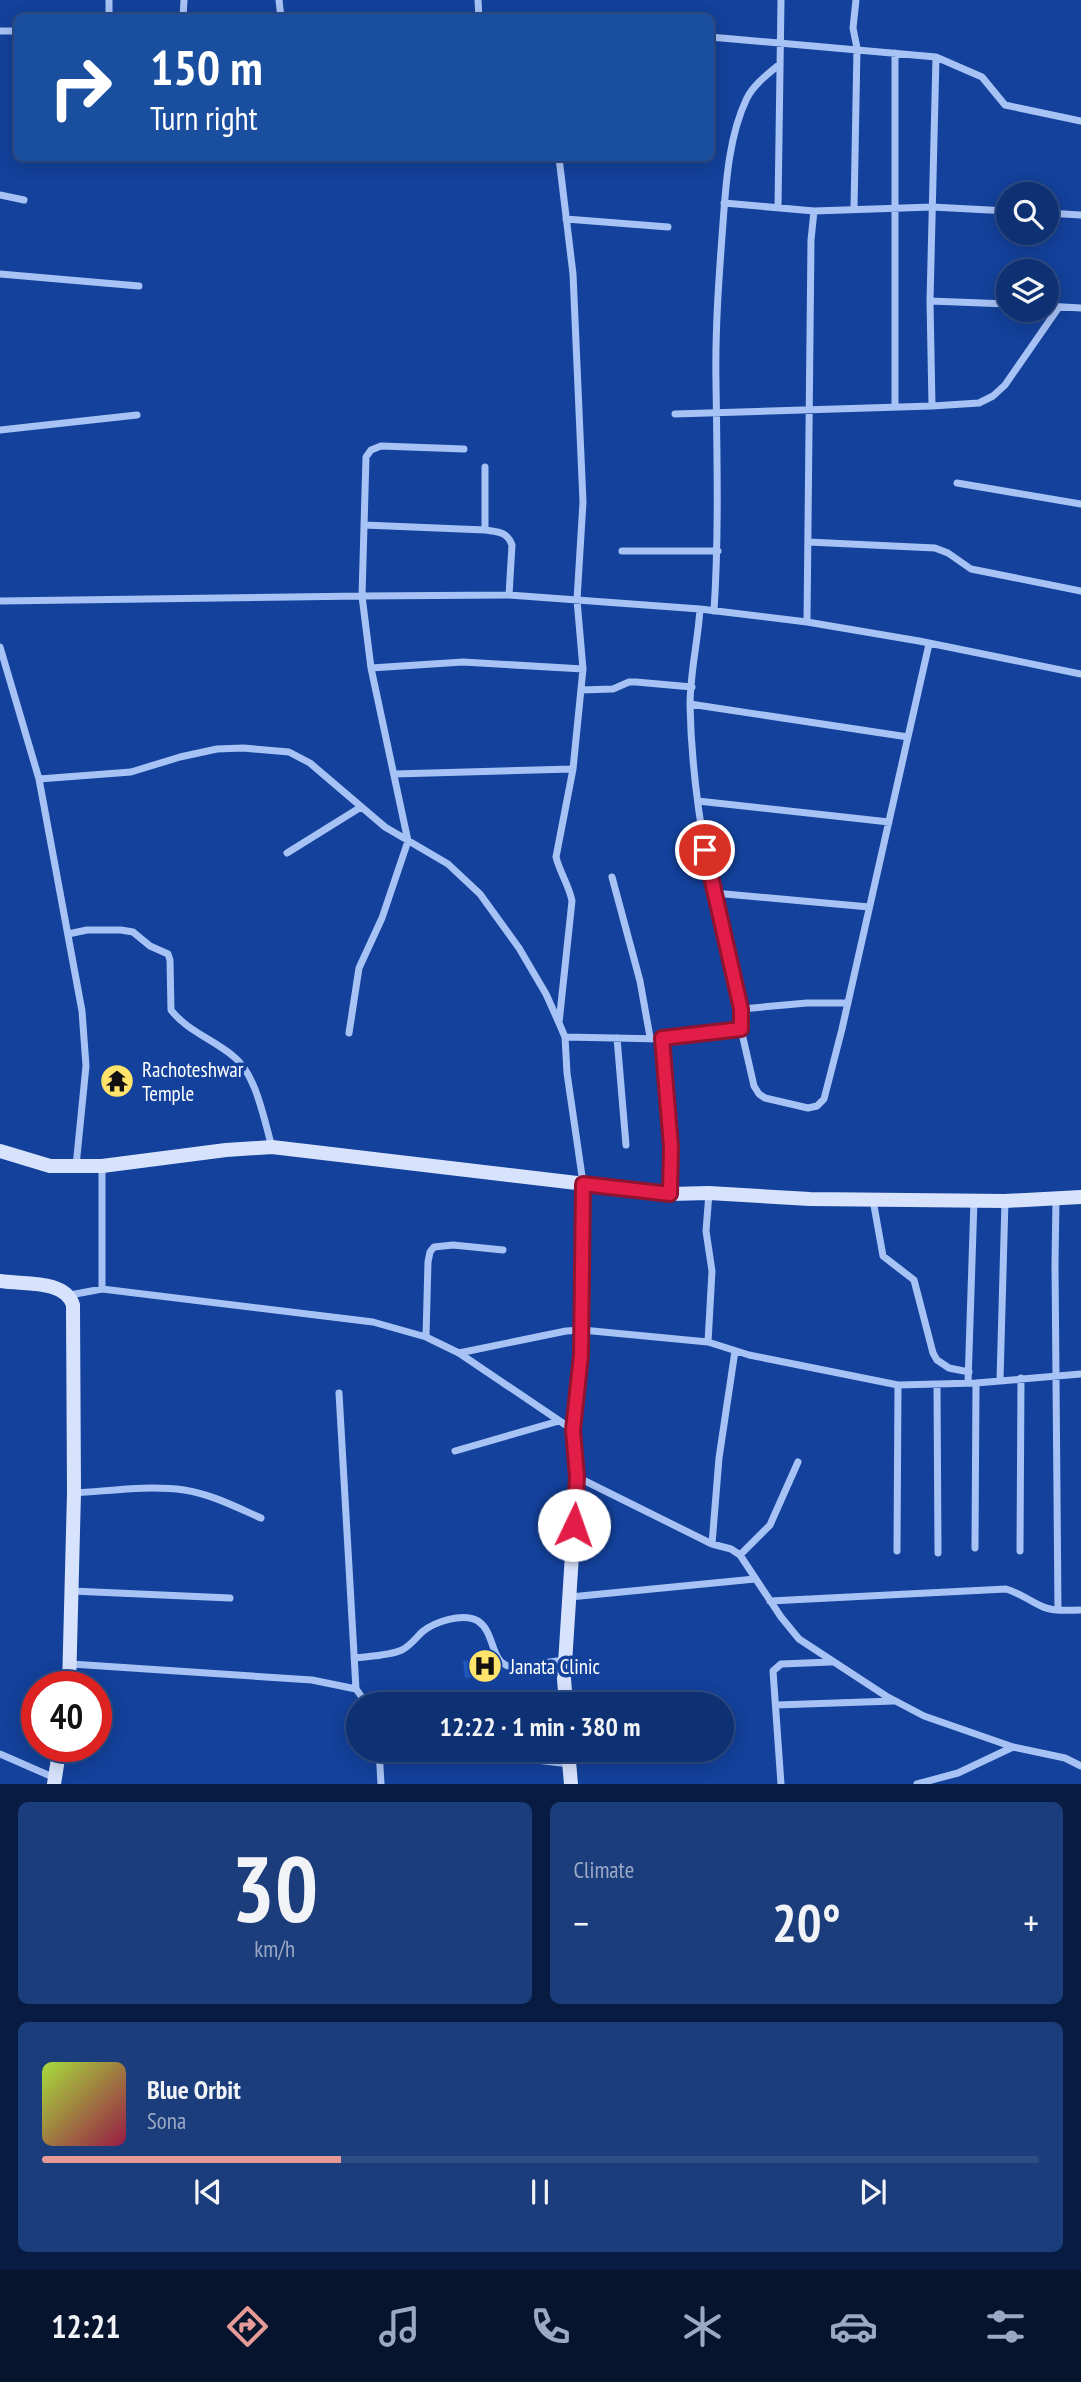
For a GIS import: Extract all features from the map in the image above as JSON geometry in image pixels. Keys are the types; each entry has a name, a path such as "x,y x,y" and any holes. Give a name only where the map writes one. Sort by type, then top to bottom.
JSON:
{"street":[{"path":"778,207 781,0"},
{"path":"854,209 857,48 853,28 856,0"},
{"path":"714,37 936,57 982,77 1005,105 1081,121"},
{"path":"895,53 895,407"},
{"path":"932,406 930,301 936,57"},
{"path":"714,611 718,551 716,383 719,264 724,203 739,116 748,94 780,64"},
{"path":"559,161 573,274 583,502 577,600 583,669 573,769 556,857 572,901 559,1023"},
{"path":"0,195 24,200"},
{"path":"724,203 814,211 932,207 996,210"},
{"path":"807,622 811,240 814,211"},
{"path":"1059,214 1081,215"},
{"path":"566,219 668,227"},
{"path":"0,274 139,286"},
{"path":"930,301 996,304"},
{"path":"1059,307 1081,308"},
{"path":"675,414 979,403 993,396 1005,385 1049,322"},
{"path":"0,430 137,415"},
{"path":"349,1033 359,968 382,918 408,841 371,668 362,596 366,457 381,446 464,449"},
{"path":"485,467 485,530"},
{"path":"957,483 1081,504"},
{"path":"364,525 505,533 512,545 509,595"},
{"path":"808,542 935,548 948,553 971,569 1081,591"},
{"path":"622,551 718,551"},
{"path":"0,601 509,595 700,609 807,622 1081,674"},
{"path":"700,609 690,704 691,740 698,801 741,1009 741,1029 754,1086 759,1094 765,1098 808,1108 817,1106 824,1099 929,644"},
{"path":"0,647 39,779 82,1011 86,1047 85,1089 76,1167"},
{"path":"371,668 463,662 583,669"},
{"path":"581,690 613,689 629,682 692,687"},
{"path":"690,704 908,737"},
{"path":"39,779 131,772 217,749 289,752 310,763 385,827 448,864 480,894 519,948 546,994 565,1038 567,1073 583,1184 582,1330 573,1430 577,1477 565,1660 566,1692"},
{"path":"395,774 573,769"},
{"path":"698,801 889,821"},
{"path":"287,853 361,807"},
{"path":"612,877 640,981 650,1037"},
{"path":"715,893 869,906"},
{"path":"68,934 87,930 132,932 150,946 168,954 171,1010 243,1066 252,1082 272,1147"},
{"path":"741,1009 807,1003 848,1003"},
{"path":"565,1038 662,1038 741,1029"},
{"path":"617,1038 626,1145"},
{"path":"662,1038 671,1147 670,1194"},
{"path":"0,1152 50,1166 76,1167 272,1147 670,1194 1005,1201 1081,1197"},
{"path":"102,1166 102,1289"},
{"path":"708,1342 712,1271 706,1231 709,1193"},
{"path":"974,1199 969,1373 972,1383 975,1548"},
{"path":"1056,1199 1058,1610"},
{"path":"873,1200 880,1250 886,1260 914,1280 937,1360 949,1368 969,1373"},
{"path":"1000,1380 1005,1201"},
{"path":"426,1337 428,1262 434,1247 453,1245 503,1250"},
{"path":"0,1281 49,1286 70,1295 102,1289 373,1322 426,1337 459,1353 573,1430"},
{"path":"70,1295 74,1315 70,1671"},
{"path":"459,1353 582,1330 708,1342 736,1351 898,1385 972,1383 1081,1374"},
{"path":"712,1545 719,1458 736,1351"},
{"path":"1020,1551 1021,1378"},
{"path":"937,1384 938,1553"},
{"path":"897,1551 898,1385"},
{"path":"339,1392 358,1692"},
{"path":"455,1451 559,1421"},
{"path":"740,1555 770,1525 798,1462"},
{"path":"577,1477 712,1545 731,1549 740,1555 799,1639 894,1701 924,1716 1013,1747 1080,1763"},
{"path":"74,1493 185,1490 205,1495 261,1518"},
{"path":"570,1598 755,1579"},
{"path":"770,1601 1006,1589 1021,1593 1043,1607 1081,1610"},
{"path":"72,1591 230,1598"},
{"path":"354,1658 398,1651 412,1645 423,1631 436,1624 451,1619 471,1619 479,1622 485,1629 497,1658 503,1665 511,1667 565,1660"},
{"path":"781,1783 773,1680 776,1666 832,1662"},
{"path":"71,1664 312,1680 356,1689"},
{"path":"776,1705 894,1701"},
{"path":"917,1783 958,1773 1013,1747"},
{"path":"0,1754 54,1781 57,1762"},
{"path":"380,1762 381,1783"},
{"path":"569,1762 571,1783"}],"building":[{"path":"491,1657 497,1674 465,1678 463,1661"}],"place":[{"name":"Rachoteshwar Temple","path":"117,1081"},
{"name":"Janata Clinic","path":"485,1666"}],"route":[{"path":"574,1525 577,1477 573,1430 581,1355 583,1184 670,1194 671,1147 662,1038 741,1029 741,1009 705,850"}]}
